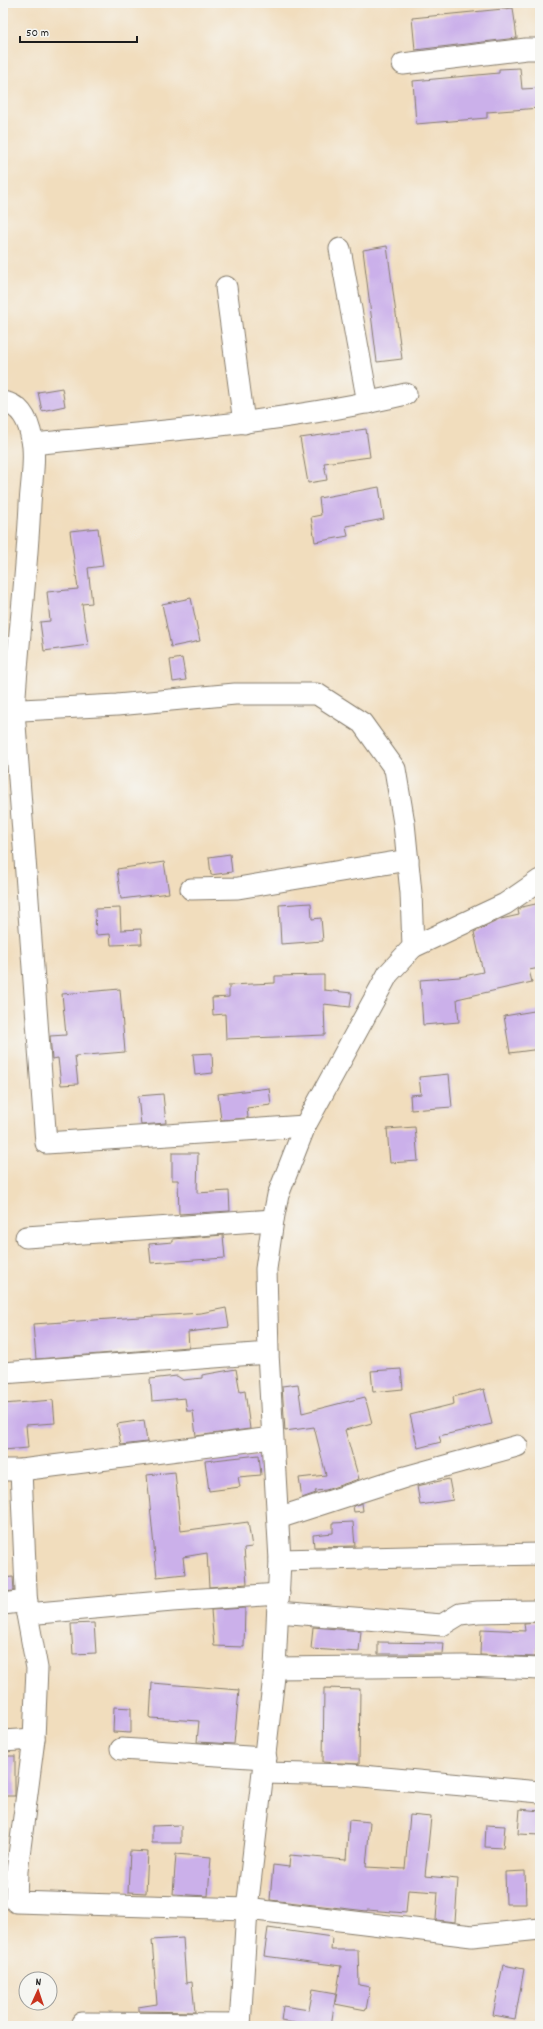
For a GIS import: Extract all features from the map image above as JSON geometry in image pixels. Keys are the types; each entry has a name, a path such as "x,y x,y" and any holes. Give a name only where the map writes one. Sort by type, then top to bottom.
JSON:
{"street":[{"path":"403,64 526,49 540,49"},
{"path":"340,249 368,403"},
{"path":"226,287 244,423"},
{"path":"33,444 244,423 368,403 406,394"},
{"path":"3,402 10,403 23,412 33,444 27,571 17,654 8,711 46,1143 305,1126"},
{"path":"8,711 236,694 316,694 362,723 395,769 404,823 408,860 413,947"},
{"path":"191,890 238,888 408,860"},
{"path":"82,2023 240,2025 247,1909 265,1766 275,1668 280,1560 272,1438 266,1269 278,1195 305,1126 388,974 413,947 505,904 540,880"},
{"path":"26,1237 273,1220"},
{"path":"3,1373 268,1353"},
{"path":"272,1438 12,1470 27,1608 37,1668 34,1739 17,1871 10,1904 247,1909 472,1936 540,1929"},
{"path":"278,1518 405,1477 517,1446"},
{"path":"280,1560 540,1554"},
{"path":"3,1604 27,1608 172,1601 278,1603 442,1625 460,1614 478,1612 534,1611"},
{"path":"275,1668 463,1666 540,1669"},
{"path":"3,1741 34,1739"},
{"path":"121,1749 351,1775 540,1792"}],"building":[{"path":"513,8 517,38 415,50 412,18"},
{"path":"520,68 522,89 540,88 540,108 487,112 487,118 416,124 413,81 499,73 499,69"},
{"path":"387,246 402,359 377,362 363,250"},
{"path":"62,388 65,406 42,411 38,392"},
{"path":"366,429 370,457 324,463 327,480 308,483 300,438"},
{"path":"379,487 384,519 346,526 348,536 315,542 311,517 321,515 319,498"},
{"path":"98,528 103,566 88,568 92,603 82,604 88,645 44,651 40,622 50,621 47,592 78,589 70,531"},
{"path":"191,598 200,641 171,647 162,604"},
{"path":"182,658 186,680 173,682 170,660"},
{"path":"230,854 232,872 211,875 209,857"},
{"path":"164,862 169,893 121,899 117,869"},
{"path":"311,903 312,919 321,918 323,941 281,944 279,905"},
{"path":"540,903 540,968 529,970 532,982 457,999 459,1022 423,1025 420,980 459,977 483,972 474,932 501,919 519,915 518,910 522,907"},
{"path":"120,908 121,930 141,929 142,944 111,945 110,934 96,935 95,909"},
{"path":"324,975 324,990 352,993 350,1007 324,1004 325,1035 226,1039 225,1014 213,1015 212,998 229,997 229,985 275,983 275,976"},
{"path":"120,989 125,1052 75,1056 78,1084 61,1085 58,1058 52,1059 50,1036 66,1035 62,994"},
{"path":"540,1010 540,1049 510,1053 504,1016"},
{"path":"212,1053 213,1073 195,1075 193,1054"},
{"path":"449,1074 452,1107 411,1110 410,1095 421,1094 419,1077"},
{"path":"269,1088 271,1105 247,1108 248,1118 221,1120 218,1094"},
{"path":"163,1094 166,1123 141,1125 138,1096"},
{"path":"415,1127 418,1161 390,1163 387,1129"},
{"path":"172,1153 198,1153 197,1193 229,1191 230,1211 179,1214 178,1180 172,1180"},
{"path":"223,1235 225,1258 151,1263 149,1244 173,1242 173,1239"},
{"path":"226,1308 229,1327 188,1332 189,1347 36,1359 33,1324 201,1313"},
{"path":"236,1369 240,1392 245,1391 250,1429 196,1436 193,1411 187,1411 185,1398 152,1401 150,1379 177,1376 183,1380 202,1378 202,1375"},
{"path":"401,1369 403,1389 373,1392 371,1371"},
{"path":"298,1384 302,1413 365,1397 372,1423 345,1430 359,1479 326,1490 315,1491 316,1493 302,1498 299,1478 326,1475 314,1427 285,1431 282,1386"},
{"path":"484,1389 492,1424 439,1436 441,1442 418,1448 410,1415 454,1404 453,1397"},
{"path":"53,1400 55,1423 26,1425 28,1448 3,1450 3,1404"},
{"path":"144,1420 147,1442 121,1445 117,1424"},
{"path":"259,1455 261,1475 238,1477 240,1487 209,1491 205,1461"},
{"path":"175,1472 181,1531 248,1522 252,1547 244,1548 247,1584 209,1587 207,1553 183,1557 185,1574 157,1577 147,1475"},
{"path":"449,1479 453,1500 420,1505 417,1486"},
{"path":"362,1503 363,1511 354,1512 353,1506"},
{"path":"353,1522 355,1546 314,1547 313,1535 333,1533 333,1523"},
{"path":"13,1577 14,1591 3,1592 3,1578"},
{"path":"245,1608 244,1647 214,1646 211,1610"},
{"path":"537,1622 539,1635 535,1657 480,1655 481,1629 525,1631 524,1623"},
{"path":"94,1623 96,1653 73,1654 71,1624"},
{"path":"313,1627 361,1631 359,1652 311,1649"},
{"path":"378,1642 444,1643 443,1654 378,1654"},
{"path":"152,1683 239,1690 234,1744 197,1742 199,1721 150,1718"},
{"path":"324,1688 360,1689 359,1764 323,1762"},
{"path":"114,1707 131,1708 131,1733 113,1732"},
{"path":"3,1756 15,1756 15,1796 3,1796"},
{"path":"520,1809 540,1811 540,1835 518,1834"},
{"path":"410,1815 431,1817 425,1876 458,1879 455,1922 436,1920 438,1892 408,1890 406,1913 367,1911 270,1900 273,1865 289,1867 290,1855 346,1860 349,1820 370,1822 366,1867 405,1869"},
{"path":"181,1825 181,1843 152,1843 152,1826"},
{"path":"486,1825 505,1826 503,1848 485,1847"},
{"path":"130,1851 148,1852 146,1893 128,1892"},
{"path":"176,1854 211,1857 208,1896 173,1894"},
{"path":"525,1871 526,1904 506,1904 505,1872"},
{"path":"268,1928 332,1937 331,1950 358,1950 359,1985 370,1987 366,2010 335,2004 341,1966 264,1956"},
{"path":"183,1938 186,1983 192,1982 195,2012 138,2011 138,2007 157,2004 152,1940"},
{"path":"503,1965 524,1969 515,2019 493,2015"},
{"path":"313,1989 336,1993 331,2026 314,2026 281,2021 283,2006 309,2010"}]}
